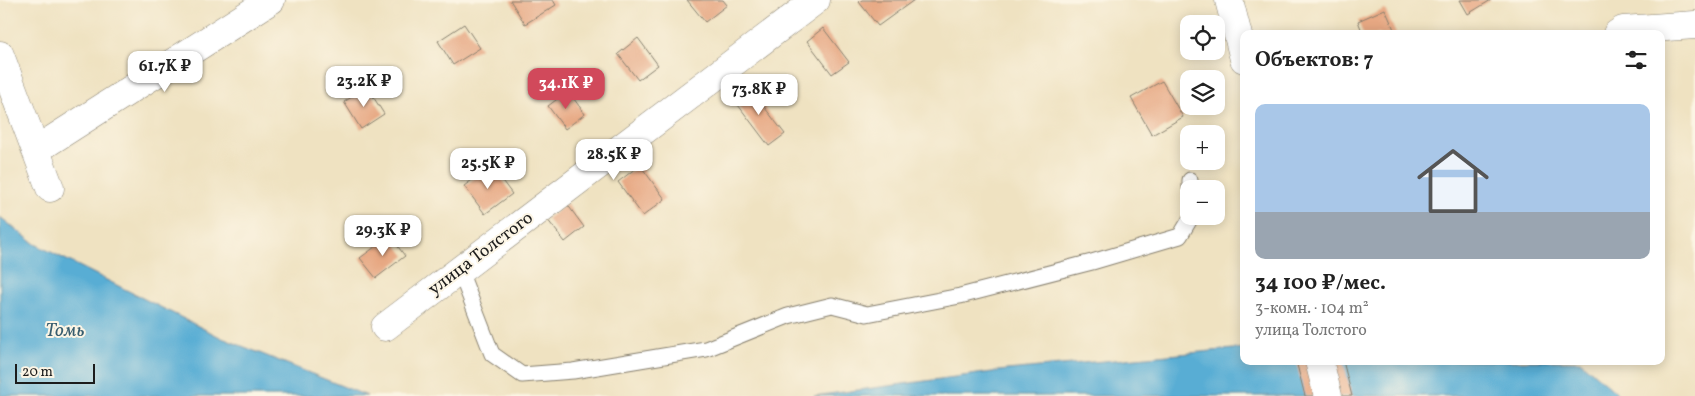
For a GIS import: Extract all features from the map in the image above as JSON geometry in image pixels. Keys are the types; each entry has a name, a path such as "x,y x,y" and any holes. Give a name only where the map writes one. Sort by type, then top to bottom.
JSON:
{"street":[{"path":"36,150 271,0"},
{"name":"улица Толстого","path":"386,327 816,0"},
{"path":"1229,0 1240,43"},
{"path":"1624,30 1695,24"},
{"path":"0,54 50,188"},
{"path":"1320,365 1328,396"}],"lane":[{"path":"460,271 492,354 522,375 573,371 706,349 788,316 832,305 867,314 988,289 1092,262 1180,236 1187,225"}],"water":[{"name":"Томь","path":"0,217 35,244 222,338 367,396 0,396"},
{"path":"1240,348 1240,365 1585,365 1620,396 814,396 1007,370"}],"building":[{"path":"510,0 553,0 556,5 525,24"},
{"path":"687,0 723,0 727,5 705,22"},
{"path":"862,0 914,0 878,26 859,2"},
{"path":"1460,0 1491,0 1468,14"},
{"path":"1385,9 1394,30 1361,30 1358,21"},
{"path":"464,24 480,48 453,65 438,41"},
{"path":"823,28 849,62 832,74 807,41"},
{"path":"638,38 658,65 638,80 618,54"},
{"path":"1162,81 1180,115 1183,117 1152,135 1131,98"},
{"path":"748,86 785,134 769,146 732,97"},
{"path":"367,87 384,114 361,129 344,102"},
{"path":"568,91 585,114 565,129 548,106"},
{"path":"640,165 665,199 643,216 618,182"},
{"path":"491,166 512,194 485,214 464,186"},
{"path":"567,204 584,227 565,242 547,219"},
{"path":"390,236 405,256 376,278 360,258"},
{"path":"1297,365 1344,365 1352,396 1305,396"}]}
